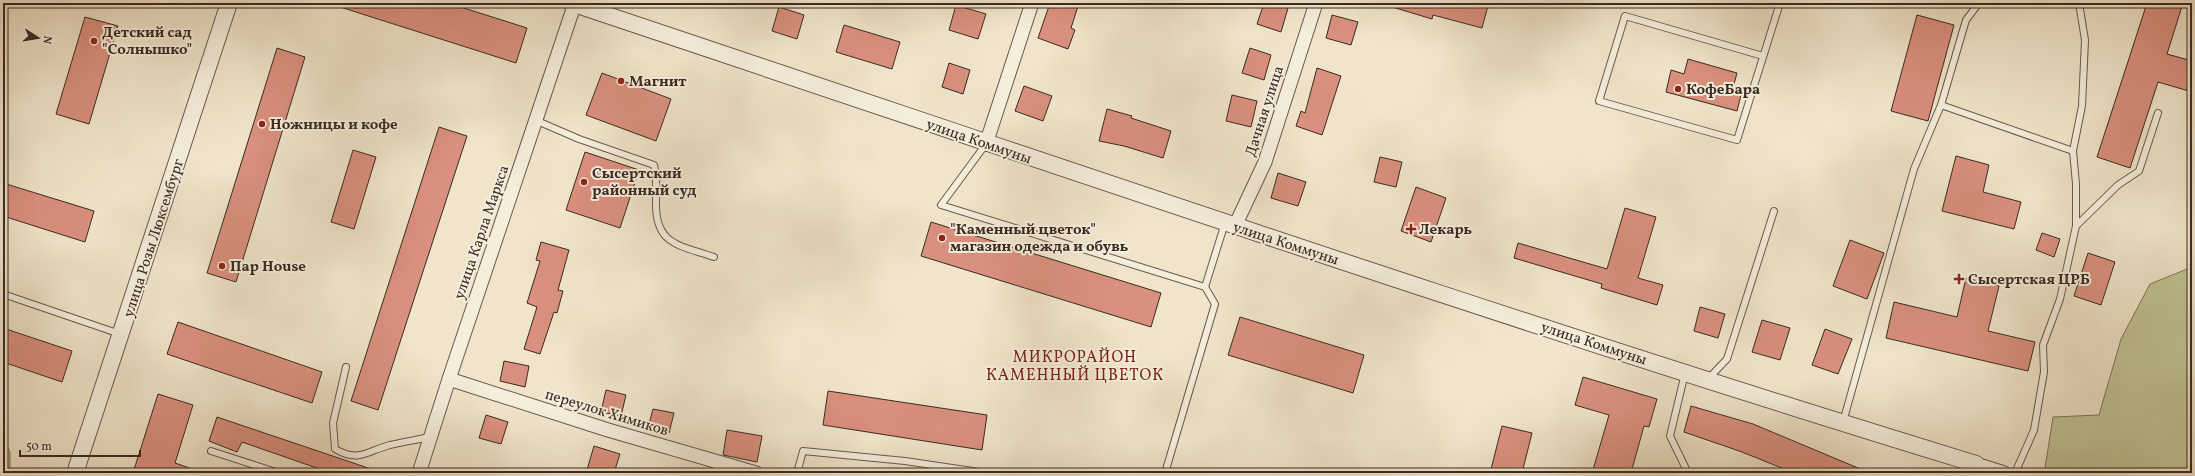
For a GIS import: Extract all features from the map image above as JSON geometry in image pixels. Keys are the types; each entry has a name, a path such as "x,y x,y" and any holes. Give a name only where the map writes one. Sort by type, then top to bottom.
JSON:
{"street":[{"name":"улица Розы Люксембург","path":"75,473 229,3"},
{"name":"улица Коммуны","path":"574,3 986,144 1685,373 1843,423 1975,468 2004,473"},
{"name":"улица Карла Маркса","path":"419,473 574,3"},
{"path":"986,144 1032,3"},
{"name":"Дачная улица","path":"1230,224 1265,162 1316,3"},
{"name":"переулок Химиков","path":"449,379 622,434 756,473"}],"lane":[{"path":"1763,56 1626,16 1599,101 1736,140 1763,56 1780,3"},
{"path":"1843,423 1914,169 1941,105 1966,20 1979,3"},
{"path":"2015,473 2034,430 2044,372 2043,345 2060,299 2076,226 2076,184 2073,151 2082,106 2085,40 2080,3"},
{"path":"1941,105 2073,151"},
{"path":"2076,226 2118,185 2138,171 2158,113"},
{"path":"535,120 579,139 654,165 657,178 656,203 658,225 664,237 676,244 714,257"},
{"path":"986,144 941,205 1205,287 1216,304 1165,473"},
{"path":"1707,380 1727,359 1774,211"},
{"path":"1205,287 1230,224"},
{"path":"3,294 121,334"},
{"path":"346,367 333,423 335,449 356,456 371,454 388,446 430,437"},
{"path":"1685,373 1670,436 1688,473"},
{"path":"211,451 279,473"},
{"path":"797,473 802,451 905,461 986,473"}],"green space":[{"path":"2192,267 2192,473 2060,473 2045,468 2053,417 2099,415 2121,339 2150,284"},
{"path":"3,438 10,452 10,473 3,473"}],"building":[{"path":"338,3 448,3 527,28 516,63 337,6"},
{"path":"1050,3 1079,3 1071,28 1075,30 1068,49 1038,38"},
{"path":"1264,3 1272,3 1288,8 1281,32 1257,24"},
{"path":"1389,3 1476,3 1488,6 1482,28 1433,15 1432,19 1389,6"},
{"path":"2147,3 2183,3 2167,54 2192,61 2192,92 2158,82 2130,168 2097,157"},
{"path":"956,5 986,14 978,39 949,30"},
{"path":"779,7 804,15 797,39 772,31"},
{"path":"1332,15 1358,22 1351,45 1326,38"},
{"path":"1917,15 1954,25 1928,121 1891,111"},
{"path":"85,17 118,26 89,124 56,114"},
{"path":"844,25 900,42 892,69 836,52"},
{"path":"277,48 305,57 236,282 207,273"},
{"path":"1250,48 1271,55 1264,80 1242,73"},
{"path":"1688,59 1737,73 1733,88 1742,91 1737,111 1666,92 1671,70 1684,74"},
{"path":"949,63 970,70 963,94 942,87"},
{"path":"1317,68 1341,76 1322,135 1296,126 1301,111 1305,113"},
{"path":"602,73 671,99 656,141 586,115"},
{"path":"1024,86 1052,96 1043,121 1015,111"},
{"path":"1232,95 1257,101 1251,127 1226,121"},
{"path":"1107,109 1132,116 1131,118 1171,131 1163,158 1124,146 1099,141"},
{"path":"439,127 467,136 378,410 351,401"},
{"path":"353,150 376,157 354,229 331,222"},
{"path":"585,152 639,170 620,228 566,210"},
{"path":"1956,156 1989,165 1983,192 2021,202 2014,229 1942,211"},
{"path":"1380,157 1402,162 1396,187 1374,182"},
{"path":"1278,173 1306,182 1298,206 1271,198"},
{"path":"3,183 94,211 85,242 3,216"},
{"path":"1416,187 1446,198 1431,242 1401,231"},
{"path":"1625,208 1656,217 1638,278 1663,285 1657,305 1601,288 1602,284 1514,258 1518,243 1607,269"},
{"path":"931,222 1161,293 1151,327 921,256"},
{"path":"2042,233 2060,239 2054,257 2036,250"},
{"path":"1850,240 1884,253 1867,299 1833,286"},
{"path":"541,242 569,250 558,290 563,291 557,313 554,312 540,354 524,349 537,307 527,303 540,261 536,260"},
{"path":"2088,253 2115,262 2101,305 2074,296"},
{"path":"1966,278 1999,286 1988,331 2035,342 2028,371 1886,338 1894,302 1957,317"},
{"path":"1700,307 1725,314 1718,338 1694,331"},
{"path":"1240,317 1364,355 1353,393 1228,355"},
{"path":"1762,320 1790,328 1780,360 1752,352"},
{"path":"178,322 322,372 312,403 167,354"},
{"path":"3,328 72,351 62,382 3,362"},
{"path":"1825,329 1852,339 1838,374 1812,365"},
{"path":"504,361 529,366 525,387 500,381"},
{"path":"1583,377 1657,399 1649,427 1644,426 1631,473 1592,473 1609,415 1575,405"},
{"path":"606,390 626,395 621,416 601,412"},
{"path":"828,391 987,415 982,450 823,425"},
{"path":"158,394 193,405 175,463 198,471 198,473 133,473"},
{"path":"1691,406 1753,424 1870,473 1794,473 1742,452 1684,432"},
{"path":"653,409 674,413 669,433 648,428"},
{"path":"486,415 508,422 501,444 479,438"},
{"path":"217,417 377,471 376,473 331,473 242,442 237,452 209,441"},
{"path":"1502,426 1532,433 1522,473 1490,473"},
{"path":"727,430 762,436 757,462 723,455"},
{"path":"594,446 620,454 614,473 586,473"}],"place":[{"name":"Детский сад \"Солнышко\"","path":"94,41"},
{"name":"Магнит","path":"621,81"},
{"name":"КофеБара","path":"1678,89"},
{"name":"Ножницы и кофе","path":"262,124"},
{"name":"Сысертский районный суд","path":"584,182"},
{"name":"Лекарь","path":"1411,229"},
{"name":"\"Каменный цветок\" магазин одежда и обувь","path":"942,238"},
{"name":"Пар House","path":"222,266"},
{"name":"Сысертская ЦРБ","path":"1959,279"}],"district":[{"name":"МИКРОРАЙОН КАМЕННЫЙ ЦВЕТОК","path":"1075,365"}]}
